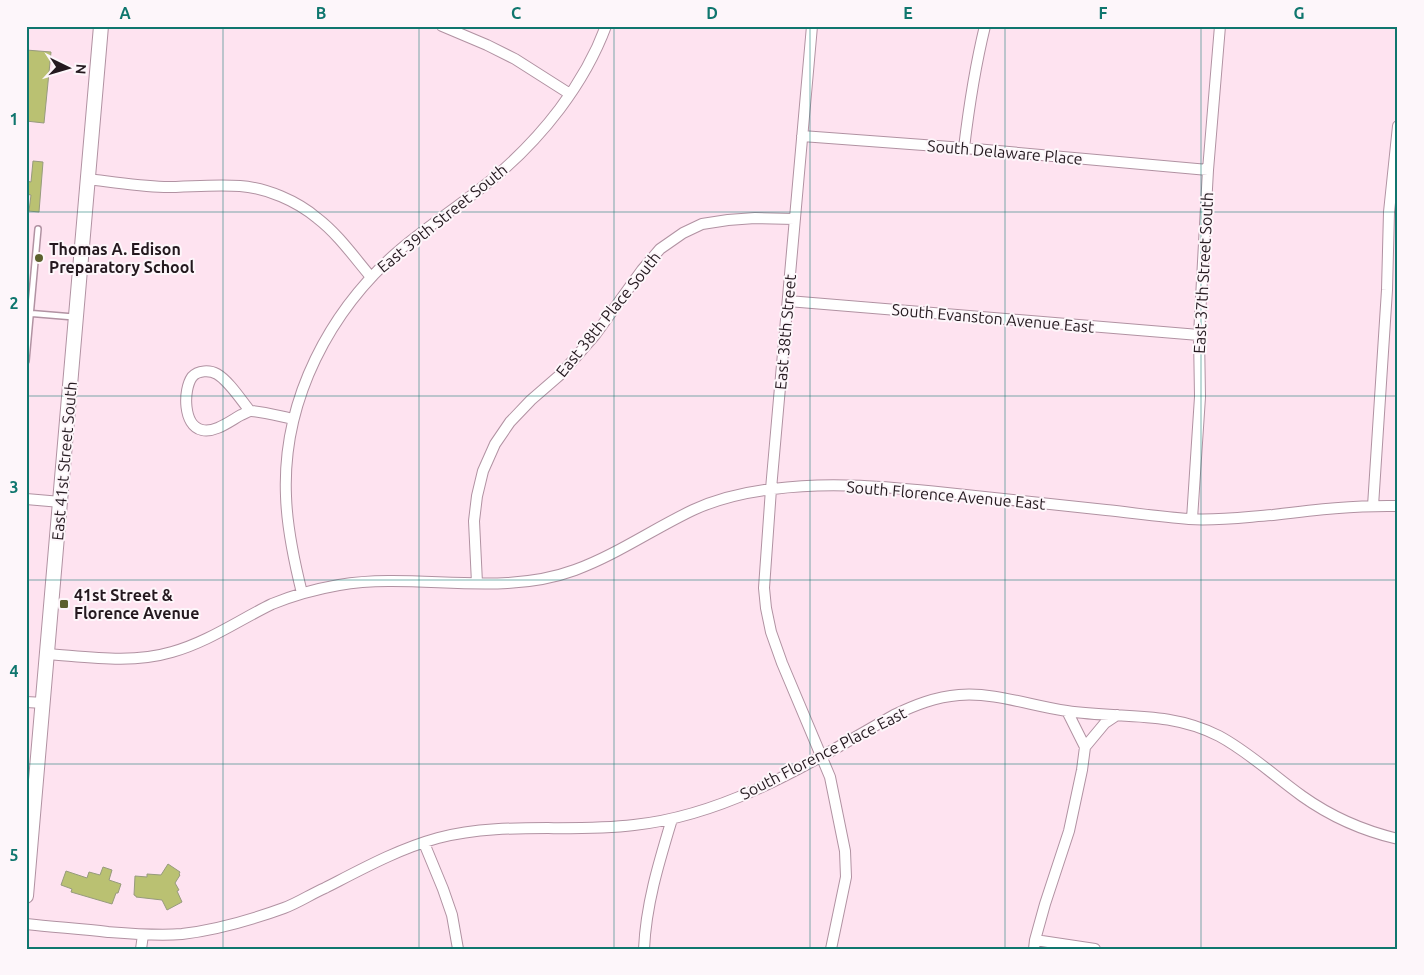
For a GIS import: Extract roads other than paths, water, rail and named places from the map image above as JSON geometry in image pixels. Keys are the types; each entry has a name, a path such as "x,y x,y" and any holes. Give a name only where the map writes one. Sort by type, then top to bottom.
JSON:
{"main road":[{"name":"East 41st Street South","path":"26,896 101,26"}],"street":[{"path":"442,26 514,59 570,94"},
{"name":"East 39th Street South","path":"302,593 292,552 288,525 286,495 287,461 293,419 307,376 322,346 356,294 371,277 401,249 495,177 544,128 570,94 585,70 606,26"},
{"name":"East 38th Street","path":"812,26 764,588 766,608 773,637 830,777 845,852 846,877 831,949"},
{"path":"964,148 975,68 985,26"},
{"name":"East 37th Street South","path":"1192,519 1200,397 1199,335 1208,170 1220,26"},
{"path":"1373,506 1386,300 1389,212 1398,126"},
{"name":"South Delaware Place","path":"802,136 964,148 1208,170"},
{"path":"88,179 162,187 216,185 242,186 261,190 284,198 316,216 330,228 371,277"},
{"name":"East 38th Place South","path":"477,583 474,521 477,496 483,471 495,444 510,422 561,374 595,335 642,270 660,249 682,233 702,224 755,218 795,219"},
{"name":"South Evanston Avenue East","path":"788,301 1199,335"},
{"path":"250,411 224,379 216,373 209,371 199,372 192,377 186,400 190,421 195,427 212,430 250,411 293,419"},
{"name":"South Florence Avenue East","path":"48,654 104,659 151,657 200,642 275,603 302,593 340,585 372,581 519,582 551,577 600,559 696,508 731,497 771,489 808,486 880,486 1192,519 1245,517 1342,507 1398,506"},
{"path":"26,499 60,502"},
{"name":"South Florence Place East","path":"26,924 143,935 180,934 205,930 233,924 286,907 375,862 400,851 439,838 470,832 508,829 601,828 637,825 672,819 750,793 781,778 894,715 926,701 961,695 996,697 1067,711 1154,717 1195,726 1218,736 1259,762 1326,812 1357,826 1398,839"},
{"path":"26,702 44,703"},
{"path":"1067,711 1085,747"},
{"path":"1095,949 1034,944 1069,831 1085,747 1105,723 1117,715"},
{"path":"644,949 649,901 672,819"},
{"path":"424,843 452,915 458,949"},
{"path":"141,949 143,935"}],"lane":[{"path":"26,361 28,314 38,229"},
{"path":"28,314 77,317"}],"place":[{"name":"Thomas A. Edison Preparatory School","path":"39,258"},
{"name":"41st Street & Florence Avenue","path":"64,604"}]}
